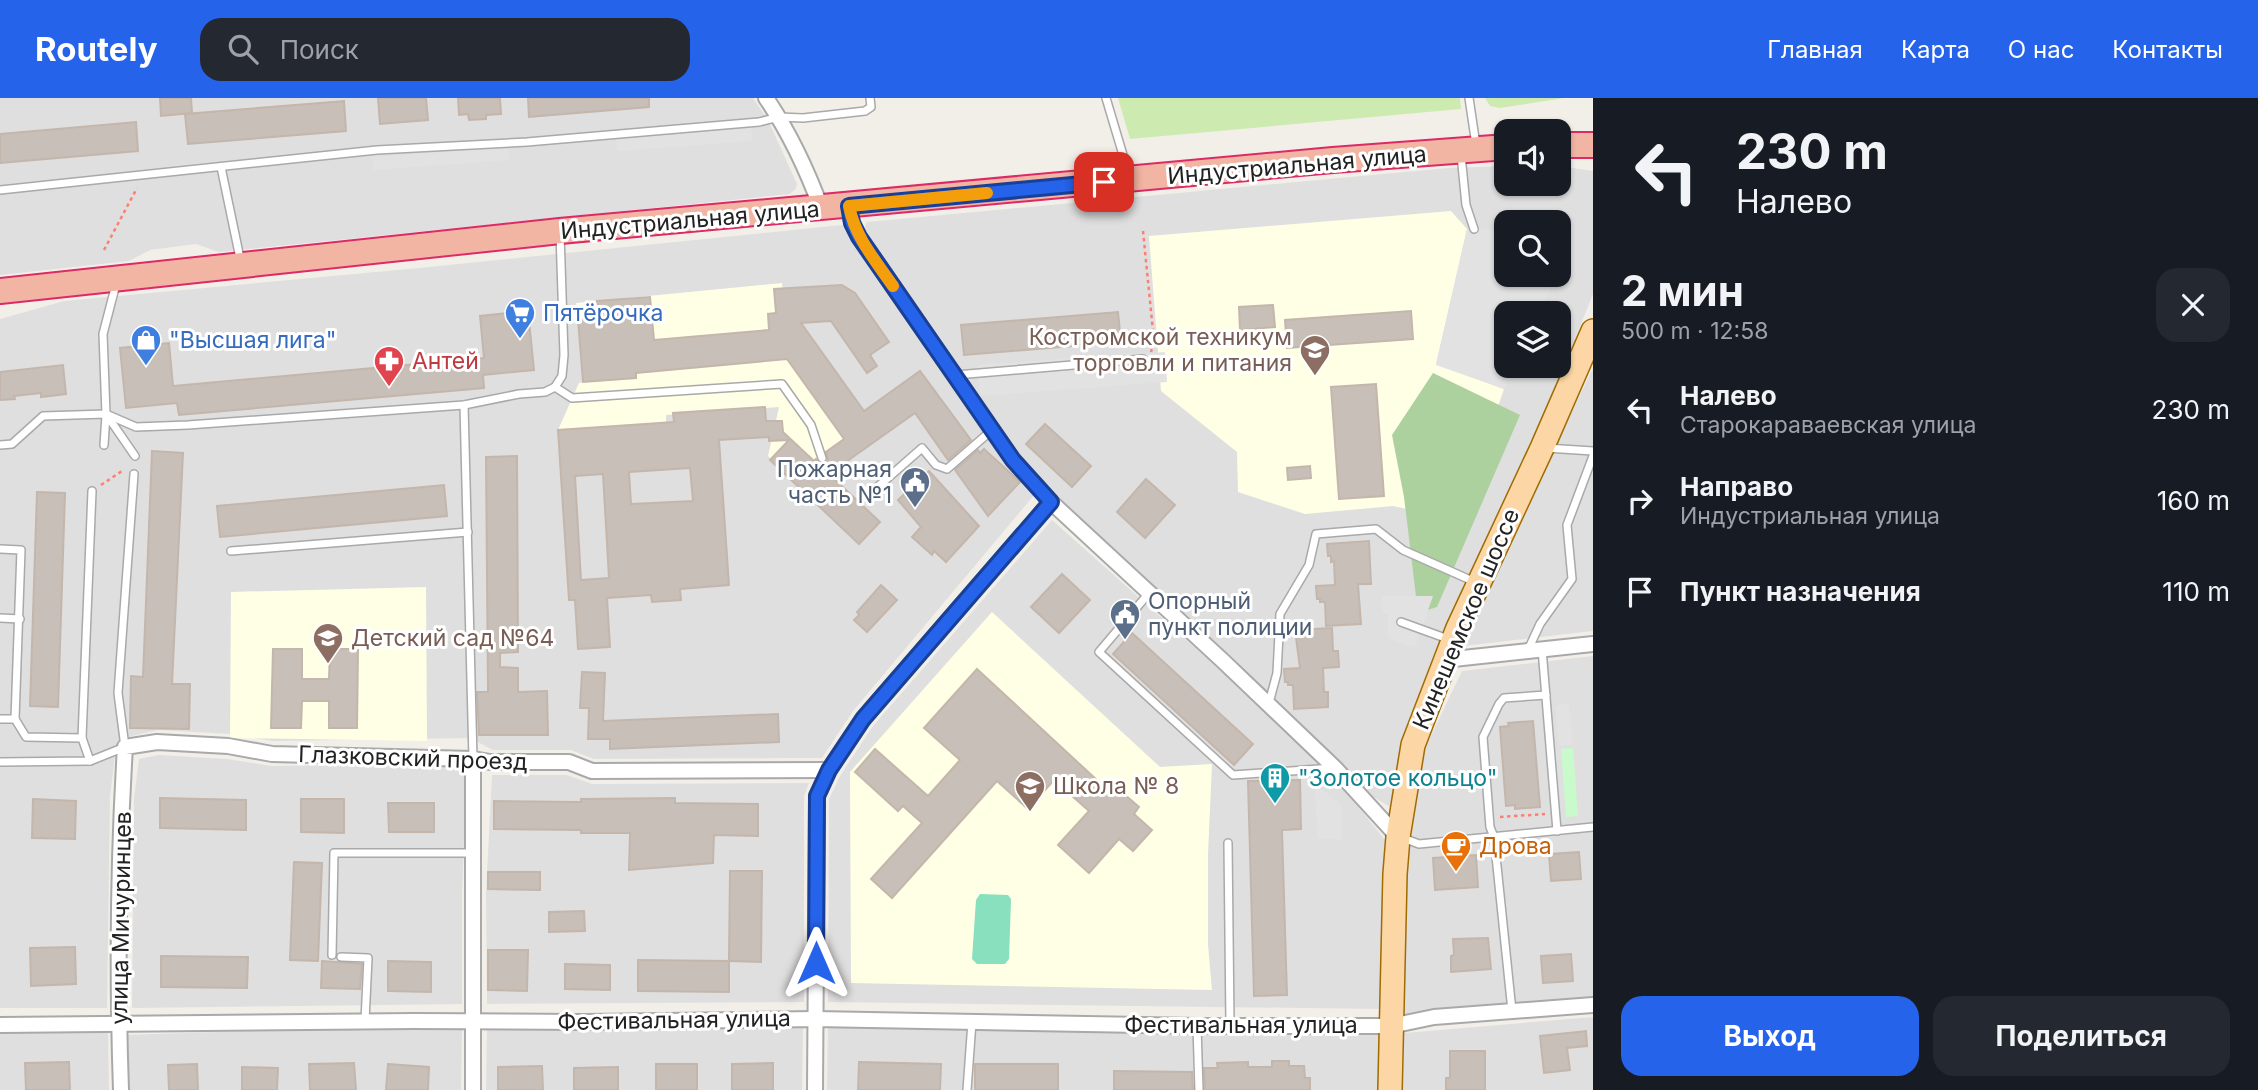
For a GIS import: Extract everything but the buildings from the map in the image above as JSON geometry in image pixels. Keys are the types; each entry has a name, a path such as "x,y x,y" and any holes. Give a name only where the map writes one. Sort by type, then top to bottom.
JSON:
{"highway":[{"path":"1571,145 1593,145"},
{"name":"Индустриальная улица","path":"0,291 560,231 1494,148"}],"main road":[{"name":"Кинешемское шоссе","path":"1390,1090 1395,874 1398,836 1413,745 1448,651 1593,331"}],"street":[{"path":"766,98 799,155 821,208"},
{"path":"849,206 852,223 859,237 1013,460 1051,502 1335,768 1398,836"},
{"path":"815,1090 817,796 829,770 863,719 1051,502"},
{"path":"1448,651 1535,650 1593,644"},
{"name":"Глазковский проезд","path":"125,747 157,742 228,746 272,754 473,759 490,762 569,762 592,771 829,770"},
{"name":"улица Мичуринцев","path":"121,1090 119,1025 125,747"},
{"path":"473,759 473,1090"},
{"name":"Фестивальная улица","path":"0,1024 815,1019 1197,1026 1391,1026 1434,1017 1593,1005"}],"lane":[{"path":"0,190 377,150 527,142 759,122 779,117 803,118 865,111 871,107 870,98"},
{"path":"1106,98 1130,179"},
{"path":"1469,98 1466,205 1474,229"},
{"path":"222,167 242,266"},
{"path":"0,445 12,444 43,416 106,414 136,427 464,405 519,394 545,392 555,387 562,376 564,355 560,231"},
{"path":"104,445 106,414 103,334 117,280"},
{"path":"955,375 1143,359"},
{"path":"555,387 572,398 782,384 811,425 822,458"},
{"path":"464,405 473,759"},
{"path":"106,414 135,456"},
{"path":"865,498 922,448 936,465 947,469 992,430"},
{"path":"1542,448 1593,450"},
{"path":"1557,831 1546,695 1535,650 1540,624 1572,579 1567,525 1593,456"},
{"path":"125,747 118,693 134,474"},
{"path":"90,761 82,738 92,491"},
{"path":"1269,704 1277,673 1280,614 1309,565 1316,534 1376,529 1403,550 1479,584"},
{"path":"230,551 468,532"},
{"path":"0,549 21,550 15,719 26,737 82,738"},
{"path":"1149,593 1099,652 1233,775 1335,768"},
{"path":"0,618 20,619"},
{"path":"1401,622 1448,651"},
{"path":"1512,1011 1494,837 1489,818 1483,737 1504,698 1546,695"},
{"path":"0,719 15,719"},
{"name":"Глазковский проезд","path":"0,762 90,761 125,747"},
{"path":"1398,836 1419,844 1593,827"},
{"path":"1228,843 1230,1025"},
{"path":"332,955 334,853 472,853"},
{"path":"341,957 368,958 365,1021"},
{"path":"967,1090 972,1022"},
{"path":"1197,1026 1199,1090"}],"path":[{"path":"104,250 143,176"},
{"path":"1143,231 1154,341 1152,351 1143,359"},
{"path":"92,491 125,470"},
{"path":"1489,818 1555,813"}],"shaded area":[{"path":"0,98 753,98 768,120 797,184 790,194 219,252 196,244 150,250 129,261 0,275"},
{"path":"751,128 752,141 617,151 616,138"},
{"path":"508,147 509,160 373,170 372,157"},
{"path":"1494,166 1494,196 1571,196 1571,168 1593,171 1593,294 1571,349 1571,301 1494,301 1494,378 1559,378 1433,656 1401,743 1390,807 1367,793 1227,654 1058,497 1018,456 868,239 865,226 867,222 1448,168"},
{"name":"Костромской техникум торговли и питания","path":"1451,211 1467,229 1436,364 1504,389 1459,520 1393,506 1305,514 1238,492 1237,452 1161,391 1149,236"},
{"path":"842,225 1011,465 1035,494 853,711 822,758 594,759 571,750 493,750 470,738 273,741 231,734 158,730 123,738 116,748 110,796 107,1008 0,1008 0,319 64,301"},
{"path":"1467,229 1494,230 1494,287 1551,287 1545,301 1494,301 1494,378 1509,378 1504,389 1436,365"},
{"path":"782,283 785,325 802,324 882,436 842,465 839,461 826,472 817,504 768,456 779,407 666,415 666,423 558,430 579,383 583,382 576,303"},
{"path":"1165,352 1167,382 980,396 978,365"},
{"path":"1593,368 1593,631 1464,646 1577,401"},
{"path":"1052,520 1273,717 1348,794 1385,840 1379,1009 828,1002 829,799 840,776 873,726"},
{"name":"Детский сад №64","path":"426,587 427,741 230,738 231,592"},
{"path":"1382,596 1433,596 1415,648 1388,638 1388,614 1382,614"},
{"name":"Школа № 8","path":"992,612 1160,767 1212,764 1208,945 1212,990 851,983 850,772"},
{"path":"1593,656 1593,997 1404,1015 1407,875 1410,838 1425,748 1462,671"},
{"path":"1569,704 1573,745 1559,746 1556,705"},
{"path":"158,755 227,759 272,766 467,764 462,892 462,1004 132,1008 134,798 139,759"},
{"path":"492,775 567,775 592,784 809,783 804,796 804,1002 487,1004 486,893"},
{"path":"1314,782 1342,806 1342,840 1318,838"},
{"path":"1593,1017 1593,1090 1403,1090 1404,1033"},
{"path":"803,1027 802,1090 486,1090 487,1029"},
{"path":"828,1027 1379,1034 1378,1090 827,1090"},
{"path":"462,1029 461,1090 125,1090 123,1035 282,1030"},
{"path":"0,1033 108,1033 109,1090 0,1090"}],"green space":[{"path":"1118,98 1460,98 1461,109 1130,139"},
{"path":"1485,98 1564,98 1500,108 1490,106"},
{"path":"1433,373 1520,415 1437,607 1418,613 1404,497 1392,435"},
{"path":"1573,748 1578,816 1566,817 1561,749"},
{"path":"980,894 1008,895 1011,899 1009,959 1005,964 977,964 972,959 976,900"}],"slow traffic":[{"path":"893,286 859,237 852,223 849,206 987,193"}],"place":[{"name":"Пятёрочка","path":"520,340"},
{"name":"\"Высшая лига\"","path":"146,367"},
{"name":"Костромской техникум торговли и питания","path":"1315,377"},
{"name":"Антей","path":"389,388"},
{"name":"Пожарная часть №1","path":"915,509"},
{"name":"Опорный пункт полиции","path":"1125,641"},
{"name":"Детский сад №64","path":"328,665"},
{"name":"\"Золотое кольцо\"","path":"1275,805"},
{"name":"Школа № 8","path":"1030,813"},
{"name":"Дрова","path":"1456,873"}],"route":[{"path":"816,963 817,796 829,770 863,719 1051,502 1013,460 859,237 852,223 849,206 1104,182"}]}
